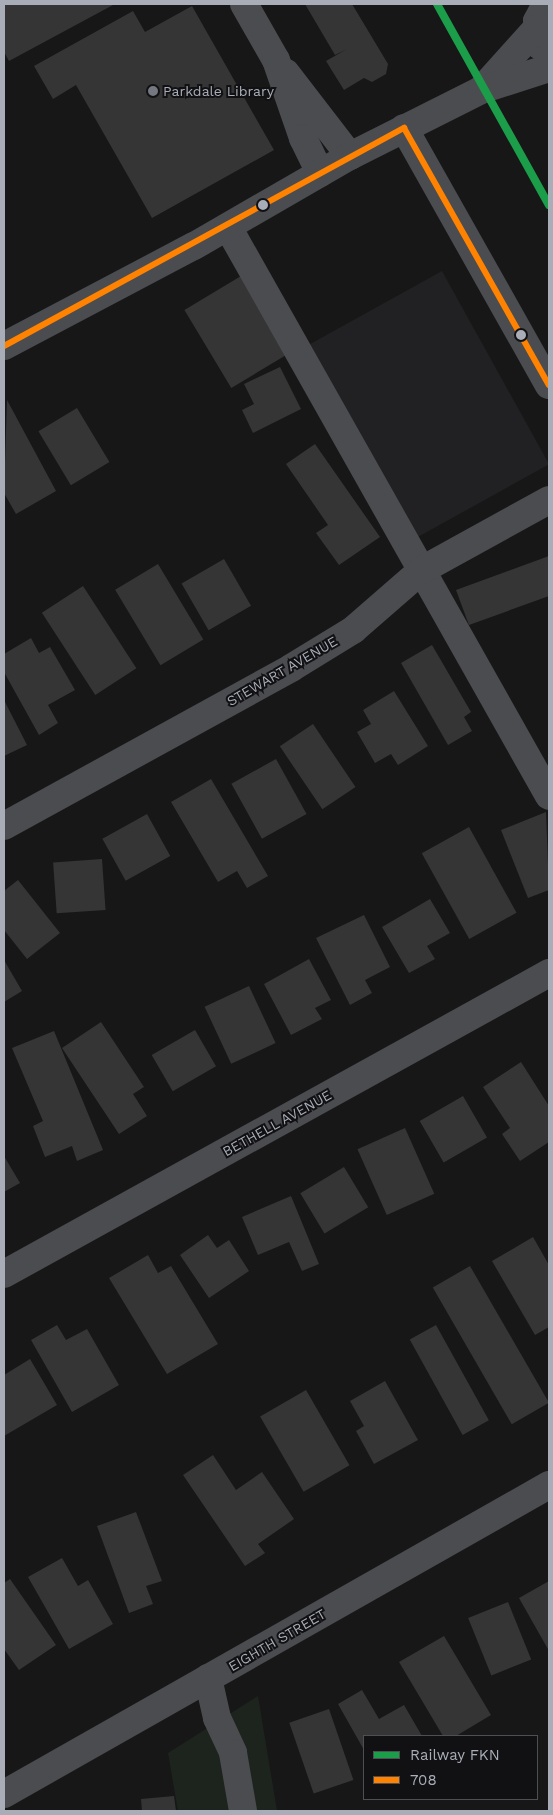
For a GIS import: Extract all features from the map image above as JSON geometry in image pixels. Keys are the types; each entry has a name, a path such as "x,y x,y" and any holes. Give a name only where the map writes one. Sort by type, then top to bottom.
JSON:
{"street":[{"path":"244,4 276,60 350,156"},
{"path":"542,11 549,59"},
{"path":"481,90 542,11"},
{"path":"276,60 303,138 320,173"},
{"path":"4,346 228,227 350,156 404,128 481,90 549,68"},
{"path":"404,128 549,385"},
{"path":"228,227 549,796"},
{"name":"STEWART AVENUE","path":"4,826 291,668 353,630 422,570 549,500"},
{"name":"BETHELL AVENUE","path":"4,1274 549,973"},
{"name":"EIGHTH STREET","path":"4,1794 549,1485"},
{"path":"208,1678 217,1718 233,1753 243,1811"}],"shaded area":[{"path":"442,271 549,464 408,542 301,349"},
{"path":"258,1696 277,1811 178,1811 168,1753"}],"building":[{"path":"4,4 113,5 9,61 4,52"},
{"path":"305,4 352,4 388,64 386,74 372,82 364,78 344,90 326,61 347,49 335,55"},
{"path":"192,6 274,150 152,218 76,85 53,99 34,66 133,11 145,32"},
{"path":"241,276 288,354 231,388 184,310"},
{"path":"280,367 301,409 253,433 242,410 254,404 244,384"},
{"path":"7,400 56,491 16,514 4,493"},
{"path":"77,408 109,462 71,485 38,431"},
{"path":"315,444 380,537 339,565 316,533 328,525 286,464"},
{"path":"549,556 549,596 469,625 456,590"},
{"path":"224,559 251,606 209,630 182,584"},
{"path":"158,564 203,639 160,665 115,590"},
{"path":"83,586 136,668 95,695 42,613"},
{"path":"31,638 39,653 50,647 75,690 48,705 58,723 39,735 4,672 4,654"},
{"path":"432,645 471,712 464,717 472,731 448,745 401,663"},
{"path":"394,691 428,746 398,765 391,754 375,763 357,732 371,724 363,710"},
{"path":"4,700 27,745 4,756"},
{"path":"313,724 355,787 322,809 280,746"},
{"path":"276,759 307,814 262,839 231,784"},
{"path":"211,779 268,876 247,888 237,871 218,882 171,802"},
{"path":"546,812 549,890 528,898 501,830"},
{"path":"147,814 170,856 126,881 102,839"},
{"path":"469,827 517,913 469,939 422,853"},
{"path":"102,859 106,910 57,913 53,862"},
{"path":"18,880 60,933 27,959 4,930 4,891"},
{"path":"430,899 450,933 427,946 435,959 409,973 382,927"},
{"path":"364,915 390,967 365,980 372,993 350,1005 316,938"},
{"path":"309,959 331,1000 315,1008 322,1019 291,1035 264,984"},
{"path":"4,960 22,991 4,1002"},
{"path":"249,986 276,1043 231,1064 205,1007"},
{"path":"101,1022 144,1087 133,1094 147,1116 119,1134 62,1048"},
{"path":"195,1030 216,1066 173,1091 152,1055"},
{"path":"54,1031 103,1150 77,1161 72,1146 45,1157 33,1126 43,1121 12,1048"},
{"path":"521,1062 549,1106 549,1142 520,1161 502,1134 510,1128 483,1087"},
{"path":"463,1096 487,1138 444,1163 420,1121"},
{"path":"405,1128 434,1194 387,1215 357,1149"},
{"path":"4,1156 20,1183 4,1192"},
{"path":"344,1167 368,1207 324,1234 300,1193"},
{"path":"291,1196 319,1264 302,1271 289,1242 258,1255 242,1217"},
{"path":"208,1235 217,1248 229,1240 249,1271 209,1298 180,1255"},
{"path":"533,1237 549,1265 549,1327 535,1335 492,1261"},
{"path":"148,1255 158,1273 171,1266 218,1344 167,1374 109,1278"},
{"path":"470,1266 549,1403 512,1424 433,1288"},
{"path":"57,1325 66,1340 87,1329 119,1385 72,1412 31,1340"},
{"path":"436,1325 489,1420 463,1435 410,1340"},
{"path":"30,1359 57,1405 4,1436 4,1375"},
{"path":"385,1381 418,1440 374,1464 356,1431 364,1426 350,1401"},
{"path":"306,1390 350,1465 304,1492 260,1416"},
{"path":"213,1455 236,1490 262,1472 294,1519 258,1544 265,1553 245,1566 183,1475"},
{"path":"136,1512 162,1581 146,1586 153,1604 129,1613 97,1526"},
{"path":"62,1558 78,1586 88,1580 113,1624 69,1649 28,1577"},
{"path":"10,1579 56,1645 19,1670 4,1649 4,1583"},
{"path":"549,1581 549,1651 519,1598"},
{"path":"508,1602 531,1659 491,1676 468,1618"},
{"path":"444,1636 491,1715 458,1735 442,1735 399,1662"},
{"path":"362,1690 379,1719 404,1705 421,1735 363,1735 363,1748 338,1704"},
{"path":"329,1709 353,1780 314,1794 289,1723"},
{"path":"174,1796 176,1811 142,1811 141,1799"}],"rail line":[{"name":"FKN","path":"437,4 549,205"}],"transit line":[{"name":"708","path":"404,128 549,385"},
{"name":"708","path":"4,346 404,128"}],"place":[{"name":"Parkdale Library","path":"153,91"}]}
